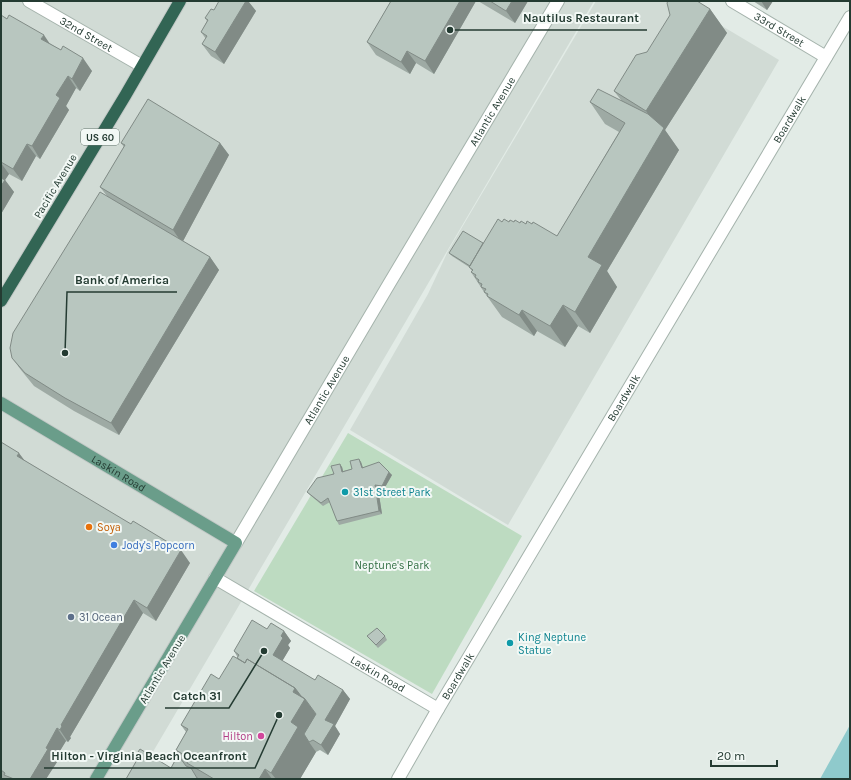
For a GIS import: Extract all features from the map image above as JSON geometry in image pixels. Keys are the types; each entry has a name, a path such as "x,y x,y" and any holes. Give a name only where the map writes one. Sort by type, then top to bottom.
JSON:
{"highway":[{"name":"Pacific Avenue","path":"1,301 180,1"}],"main road":[{"name":"Laskin Road","path":"1,403 236,543"},
{"name":"Atlantic Avenue","path":"96,779 236,543"}],"street":[{"name":"32nd Street","path":"29,1 142,66"},
{"name":"Atlantic Avenue","path":"236,543 558,1"},
{"name":"33rd Street","path":"732,1 826,57"},
{"name":"Boardwalk","path":"398,779 438,709 850,17"},
{"name":"Laskin Road","path":"215,578 438,709"}],"shaded area":[{"path":"1,1 594,1 137,779 1,779"},
{"path":"596,1 680,1 779,60 508,525 350,430 428,294 448,251"}],"green space":[{"name":"Neptune's Park","path":"348,433 522,536 432,694 254,591"}],"water":[{"path":"850,725 850,779 820,779"}],"building":[{"path":"219,1 246,1 215,52 202,44 207,36 201,32 208,20 205,18 211,9 214,10"},
{"path":"391,1 460,1 425,61 407,51 401,62 367,42"},
{"path":"490,1 512,1 506,11"},
{"path":"668,1 697,1 710,9 646,111 614,91 636,55 647,52 670,15 667,3"},
{"path":"1,15 7,19 9,15 44,35 41,39 61,50 63,46 83,58 72,79 68,76 56,95 60,98 32,146 27,144 13,169 1,162"},
{"path":"598,89 648,114 664,128 588,257 602,265 575,312 563,305 550,326 522,310 519,315 487,296 488,294 484,292 486,289 481,287 482,284 478,282 479,280 475,277 476,275 471,272 473,270 469,267 498,219 502,222 504,219 509,222 510,220 514,222 515,220 520,223 521,221 526,224 527,221 532,224 533,222 557,236 625,123 590,102"},
{"path":"148,99 220,143 173,230 100,187 125,145 121,143"},
{"path":"1,178 5,180 1,186"},
{"path":"100,192 210,257 111,423 65,398 25,373 12,358 10,348 13,333"},
{"path":"463,231 483,243 470,266 449,253"},
{"name":"31 Ocean","path":"1,442 19,453 17,456 131,524 133,521 181,550 147,608 134,600 61,725 60,730 57,728 46,748 48,749 30,779 14,779 4,775 5,773 1,770"},
{"name":"31st Street Park","path":"359,459 362,468 379,462 389,472 382,486 375,485 379,511 337,521 328,498 321,503 307,492 317,478 334,474 331,466 340,464 342,472 352,469 350,461"},
{"path":"252,620 267,629 271,623 284,631 281,636 283,638 273,655 315,680 318,675 343,690 325,720 334,724 321,745 313,740 309,742 304,734 316,714 295,688 247,659 245,663 237,658 239,655 234,651"},
{"path":"377,628 385,636 376,645 367,636"},
{"name":"Hilton","path":"233,656 245,663 247,659 295,688 293,692 305,699 291,722 298,727 271,773 265,769 259,779 214,779 187,763 189,758 176,750 188,729 181,725 211,674 219,679"},
{"path":"140,749 171,768 178,755 186,766 191,768 199,779 126,779 141,753 138,752"}],"place":[{"name":"Nautilus Restaurant","path":"450,30"},
{"name":"Bank of America","path":"65,353"},
{"name":"31st Street Park","path":"345,492"},
{"name":"Soya","path":"89,527"},
{"name":"Jody's Popcorn","path":"114,545"},
{"name":"31 Ocean","path":"71,617"},
{"name":"King Neptune Statue","path":"510,643"},
{"name":"Catch 31","path":"264,651"},
{"name":"Hilton - Virginia Beach Oceanfront","path":"279,715"},
{"name":"Hilton","path":"261,736"}]}
